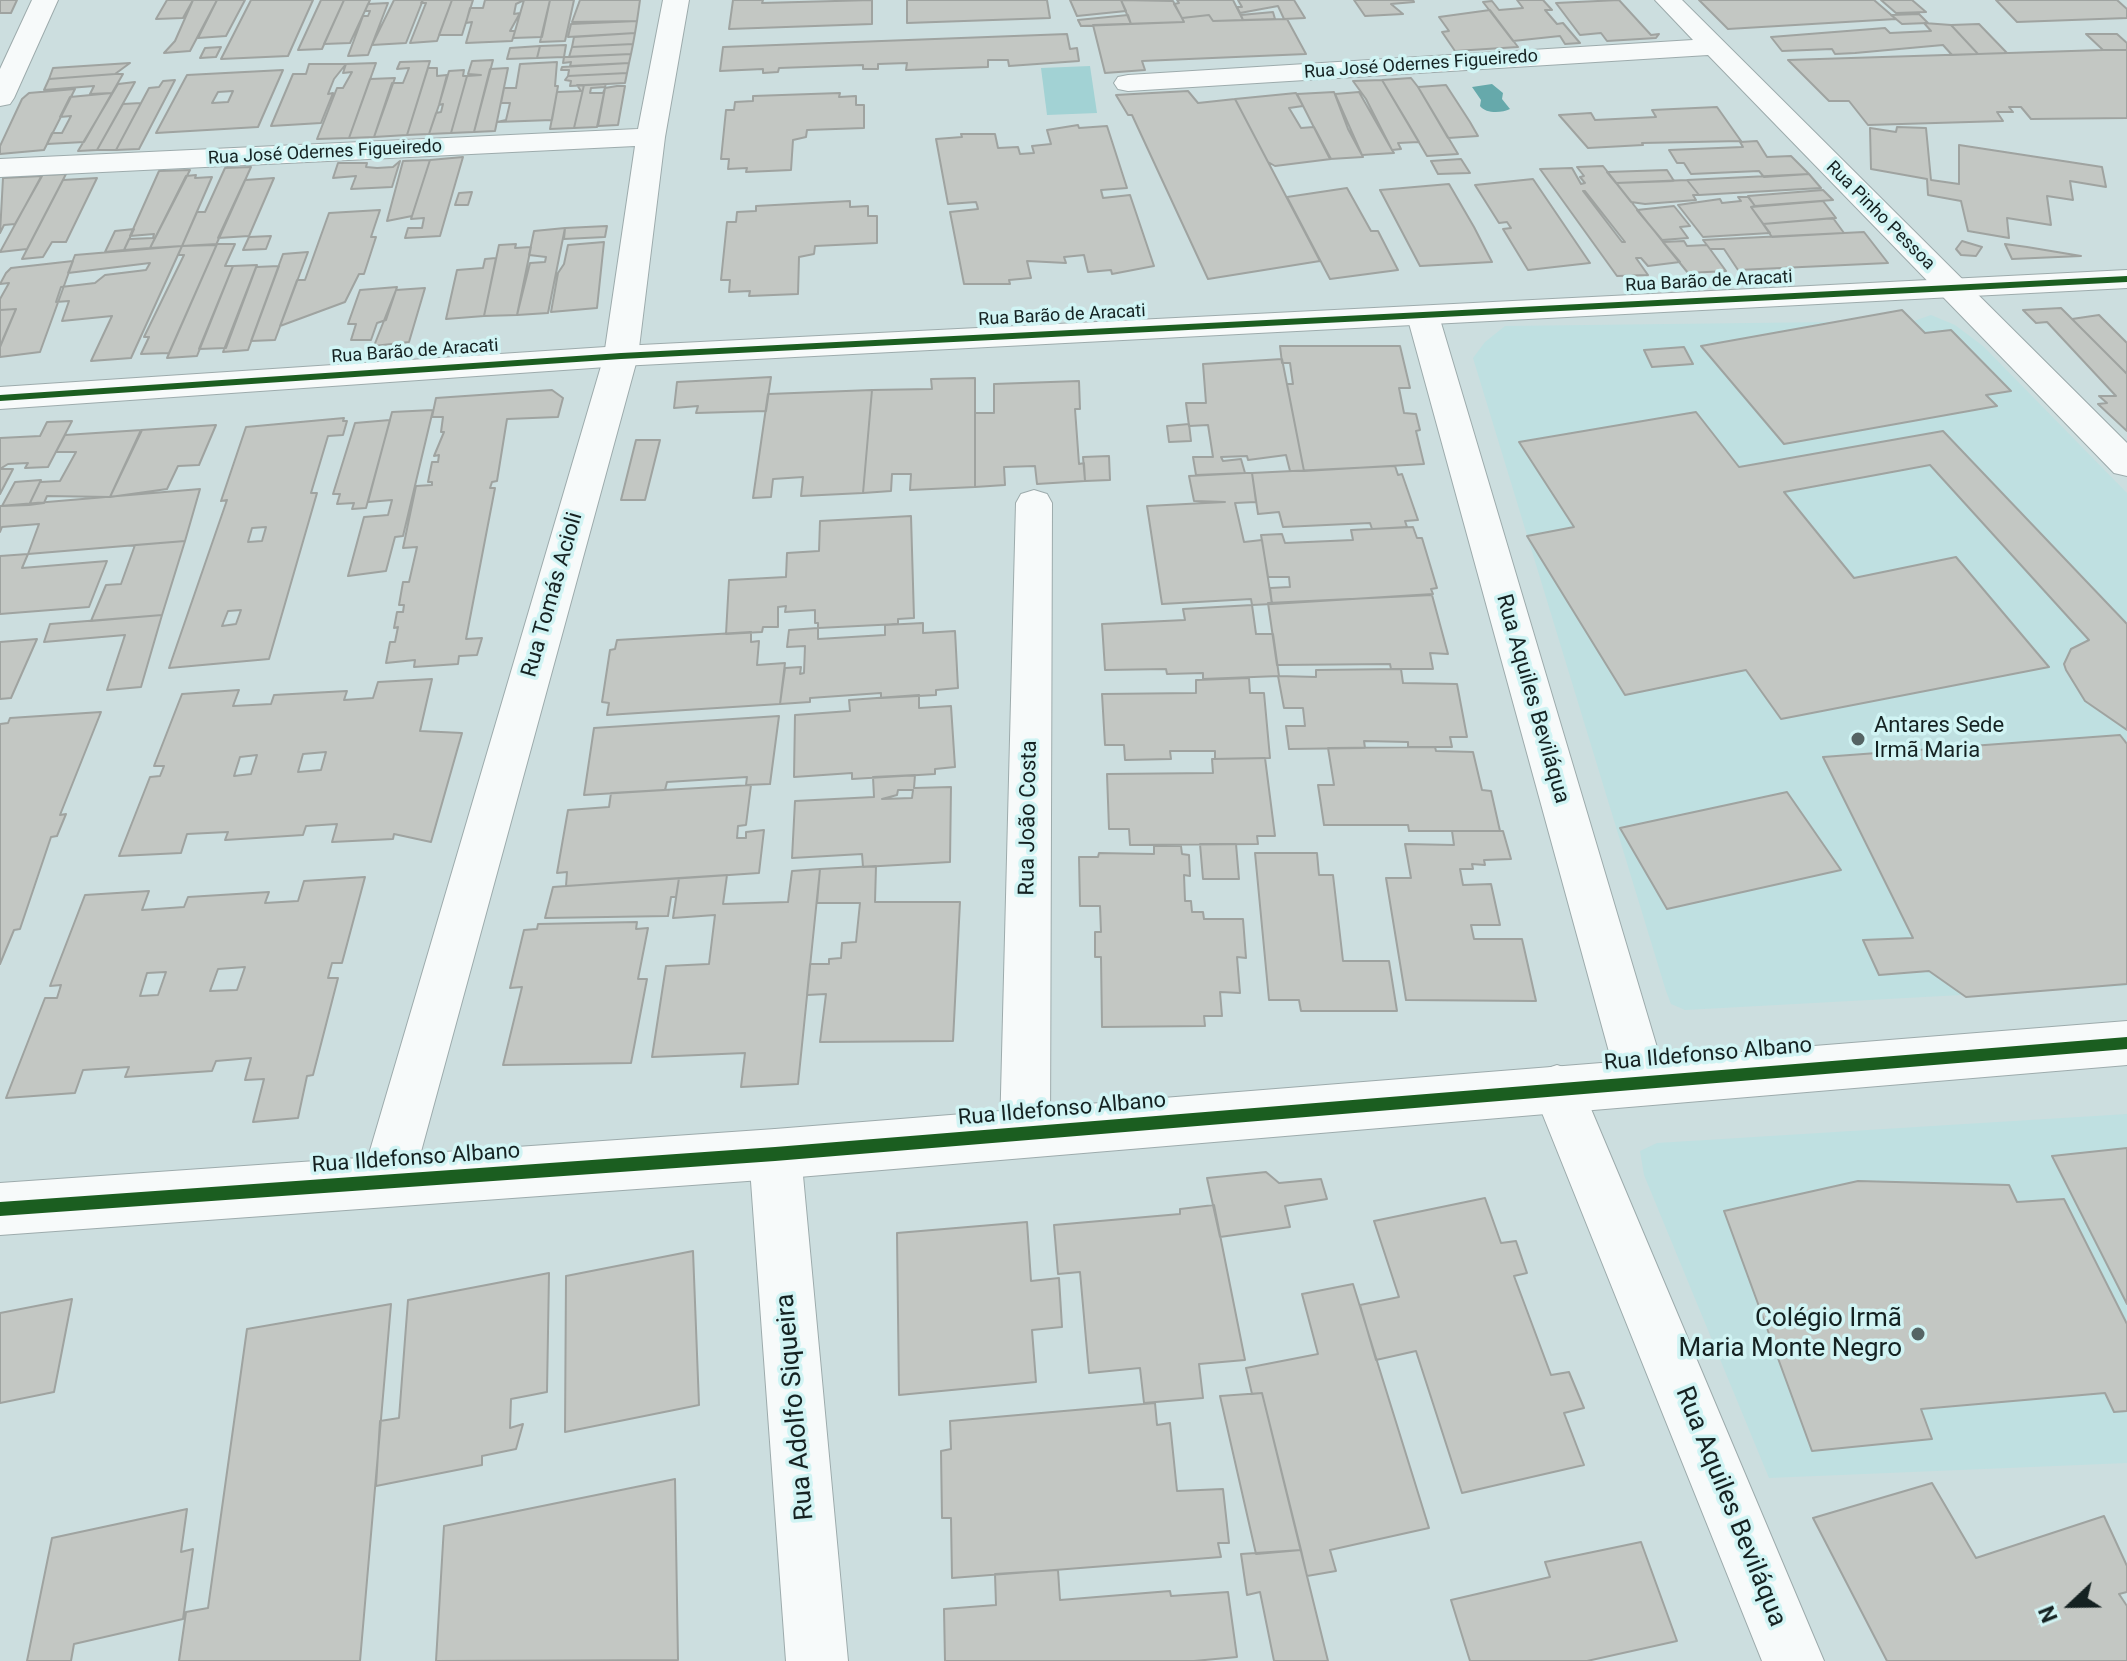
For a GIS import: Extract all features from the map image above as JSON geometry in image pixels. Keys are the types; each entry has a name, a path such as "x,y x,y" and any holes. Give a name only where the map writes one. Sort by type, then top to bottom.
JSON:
{"street":[{"path":"0,98 45,0"},
{"name":"Rua Tomás Acioli","path":"387,1181 621,356 651,137 676,0"},
{"name":"Rua Pinho Pessoa","path":"1668,0 2127,464"},
{"name":"Rua José Odernes Figueiredo","path":"1128,83 1714,47"},
{"name":"Rua José Odernes Figueiredo","path":"0,168 651,137"},
{"name":"Rua Barão de Aracati","path":"0,398 621,356 2127,279"},
{"name":"Rua Aquiles Beviláqua","path":"1423,316 1642,1081"},
{"name":"Rua João Costa","path":"1025,1133 1034,503"},
{"name":"Rua Ildefonso Albano","path":"0,1209 775,1154 2127,1043"},
{"name":"Rua Aquiles Beviláqua","path":"1557,1088 1793,1661"},
{"name":"Rua Adolfo Siqueira","path":"775,1154 817,1661"}],"shaded area":[{"path":"1090,66 1097,113 1047,115 1041,68"},
{"path":"1492,84 1503,93 1502,99 1510,109 1494,112 1480,106 1481,100 1472,87"},
{"name":"Antares Sede Irmã Maria","path":"1931,315 1955,325 1983,346 2127,493 2127,986 1685,1010 1671,1004 1666,991 1473,358 1485,342 1505,326 1914,321"},
{"name":"Colégio Irmã Maria Monte Negro","path":"2127,1114 2127,1463 1769,1478 1644,1175 1640,1151 1657,1143"}],"building":[{"path":"0,0 17,0 11,13 0,13"},
{"path":"167,0 193,0 183,18 156,19"},
{"path":"193,0 217,0 190,51 164,53 175,41"},
{"path":"217,0 245,0 226,36 198,38"},
{"path":"251,0 313,0 288,56 221,59"},
{"path":"321,0 344,0 322,49 298,50"},
{"path":"344,0 370,0 350,43 324,44"},
{"path":"394,0 423,0 406,43 372,45"},
{"path":"423,0 452,0 437,41 410,43 426,3 421,3"},
{"path":"452,0 473,0 462,35 439,35"},
{"path":"485,0 524,0 516,4 514,14 520,13 510,31 515,31 512,41 466,43 472,22 466,23 470,8 483,8"},
{"path":"524,0 550,0 542,37 513,38"},
{"path":"550,0 574,0 565,41 540,42"},
{"path":"580,0 640,0 637,21 572,22"},
{"path":"733,0 763,0 762,3 872,0 872,24 729,29"},
{"path":"907,0 1047,0 1050,18 907,23"},
{"path":"1070,0 1121,0 1126,11 1077,16"},
{"path":"1121,0 1173,1 1184,22 1131,24"},
{"path":"1177,0 1233,0 1243,20 1213,21 1209,15 1182,18 1174,4 1179,3"},
{"path":"1238,0 1294,0 1305,18 1284,19 1278,6 1240,13 1237,7 1242,7"},
{"path":"1354,0 1414,2 1391,4 1403,14 1365,16"},
{"path":"1517,0 1543,0 1552,10 1545,10 1557,24 1563,23 1580,43 1565,44 1560,36 1513,41 1483,2 1492,1 1499,10 1523,8"},
{"path":"1619,0 1651,35 1659,34 1656,38 1607,41 1601,33 1580,35 1556,3"},
{"path":"1699,0 1874,0 1896,19 1728,29"},
{"path":"1881,0 1912,0 1926,12 1896,13"},
{"path":"1996,0 2117,0 2127,9 2127,18 2017,22"},
{"path":"388,3 368,55 348,56 363,16 368,16 370,11 365,11 368,4"},
{"path":"1490,10 1518,47 1455,51 1442,32 1449,31 1439,17"},
{"path":"1273,12 1275,19 1243,20 1241,15"},
{"path":"1919,14 1928,23 1902,24 1891,15"},
{"path":"1128,15 1131,24 1081,26 1078,20"},
{"path":"1209,15 1213,21 1287,19 1306,54 1142,61 1145,70 1105,73 1093,25 1184,22 1182,18"},
{"path":"637,21 635,33 568,37 571,24"},
{"path":"1924,23 1951,25 1978,54 1952,55 1943,45 1835,54 1832,49 1782,51 1771,37 1885,28 1890,33 1931,31"},
{"path":"1979,24 2007,53 1978,54 1951,25"},
{"path":"635,33 633,44 572,47 574,37"},
{"path":"1067,34 1070,49 1077,48 1079,61 1009,66 1008,60 988,60 988,67 906,70 907,63 878,64 878,69 863,69 863,65 779,68 778,72 763,73 763,69 720,71 723,47"},
{"path":"2086,34 2117,34 2127,43 2127,50 2103,50"},
{"path":"633,44 631,54 569,57 572,47"},
{"path":"566,45 564,57 537,58 540,46"},
{"path":"540,46 537,58 507,59 510,48"},
{"path":"221,47 216,57 200,58 205,48"},
{"path":"2127,50 2127,118 2031,119 2021,107 2009,107 2013,112 1997,112 2003,121 1868,125 1849,101 1829,101 1788,60"},
{"path":"631,54 629,63 570,66 571,62 563,63 564,57"},
{"path":"493,60 474,132 451,133 467,76 481,75 468,74 472,61"},
{"path":"430,61 407,135 374,137 392,83 403,83 409,68 397,69 400,62"},
{"path":"557,62 555,86 558,86 552,120 497,122 506,120 510,103 501,103 504,88 516,88 520,64"},
{"path":"130,63 115,74 49,79 53,68"},
{"path":"376,63 349,138 317,139 337,88 343,88 352,72 343,73 346,64"},
{"path":"629,63 627,73 568,76 569,70 561,70 562,67"},
{"path":"309,64 346,64 334,79 328,94 333,93 321,123 271,126 293,74 306,74"},
{"path":"428,68 437,68 437,76 447,75 439,105 429,134 407,135"},
{"path":"508,68 495,131 474,132 490,69"},
{"path":"283,70 258,127 156,133 187,75","holes":["233,91 228,102 212,103 218,92"]},
{"path":"464,70 463,76 467,76 451,133 429,134 436,113 441,112 443,104 439,105 449,71"},
{"path":"627,73 625,83 570,86 571,81 565,80 568,76"},
{"path":"123,74 112,93 90,94 94,86 44,90 49,79"},
{"path":"395,78 374,137 349,138 370,79"},
{"path":"1411,78 1458,154 1427,156 1382,80"},
{"path":"175,80 139,149 116,150 149,88 159,87 163,81"},
{"path":"1382,80 1419,142 1398,143 1401,149 1392,150 1366,99 1353,81"},
{"path":"135,82 97,150 78,151 118,84"},
{"path":"606,84 605,87 591,88 590,93 603,93 605,88 597,127 574,128 584,85"},
{"path":"577,85 584,85 574,128 550,129 557,92 581,91"},
{"path":"1446,85 1478,136 1448,138 1418,87"},
{"path":"625,86 618,125 598,126 605,88"},
{"path":"75,89 44,150 0,154 0,146 22,99 29,93"},
{"path":"1188,91 1198,103 1235,99 1320,261 1208,279 1132,115 1128,115 1116,95"},
{"path":"1334,92 1363,157 1330,159 1297,94"},
{"path":"1359,92 1394,153 1362,155 1335,94"},
{"path":"112,93 84,142 47,144 52,133 62,133 71,116 60,117 70,97"},
{"path":"840,93 839,97 856,96 856,105 864,105 864,128 807,130 806,137 793,140 791,170 746,172 747,168 728,169 729,159 721,159 726,110 734,110 735,102 753,101 753,96"},
{"path":"1296,93 1303,106 1289,108 1301,128 1314,127 1331,159 1275,166 1268,162 1235,99"},
{"path":"141,103 116,150 97,150 123,104"},
{"path":"1717,107 1741,141 1642,143 1588,148 1559,115 1591,113 1595,120 1656,117 1652,110"},
{"path":"1078,125 1079,128 1107,126 1127,188 1101,190 1103,198 1130,195 1154,266 1112,274 1111,270 1088,272 1084,255 1064,257 1066,263 1027,261 1031,278 1009,280 1010,284 964,284 950,212 978,209 976,202 948,204 936,139 962,137 961,134 995,134 998,148 1018,147 1020,154 1034,153 1032,146 1051,144 1047,130"},
{"path":"1897,127 1926,128 1931,180 1959,184 1959,145 2102,167 2106,187 2070,181 2073,200 2047,196 2051,225 2007,218 2009,238 1968,231 1961,201 1928,195 1927,179 1871,169 1870,128 1896,132"},
{"path":"1757,141 1767,157 1791,156 1809,174 1764,177 1759,171 1691,174 1684,163 1677,163 1669,150 1743,147 1740,142"},
{"path":"463,157 440,236 405,238 408,228 422,228 424,218 411,219 430,160"},
{"path":"1461,159 1470,173 1438,174 1431,161"},
{"path":"430,160 412,216 387,221 403,161"},
{"path":"400,161 392,187 351,189 356,176 333,178 338,163 367,163 366,167 377,168 393,167"},
{"path":"1603,166 1680,262 1648,266 1641,258 1636,258 1648,275 1617,276 1540,169 1572,168 1581,184 1585,183 1577,167","holes":["1585,191 1625,242 1622,242"]},
{"path":"251,167 216,245 182,246 197,212 205,212 225,168"},
{"path":"190,170 150,248 124,250 129,239 153,238 154,234 130,236 159,171"},
{"path":"1667,170 1674,181 1616,183 1607,172"},
{"path":"66,174 27,249 0,252 42,175"},
{"path":"1809,174 1821,188 1699,195 1687,180"},
{"path":"196,175 195,178 212,177 182,246 150,248 186,176"},
{"path":"42,176 15,224 4,225 0,233 3,178"},
{"path":"97,178 66,242 52,242 43,257 22,259 63,180"},
{"path":"274,178 249,236 218,238 245,180"},
{"path":"1533,179 1590,263 1528,270 1503,229 1511,228 1507,222 1499,223 1475,185"},
{"path":"1687,180 1699,195 1693,195 1696,200 1645,204 1631,202 1616,183"},
{"path":"1449,184 1492,262 1420,266 1380,190"},
{"path":"1347,188 1371,231 1378,231 1398,270 1330,279 1287,197"},
{"path":"1823,190 1833,200 1755,206 1748,196"},
{"path":"472,192 468,205 455,205 459,193"},
{"path":"1738,197 1748,197 1755,206 1751,207 1770,233 1703,237 1678,205 1720,199 1722,203 1741,201"},
{"path":"850,201 850,207 868,206 868,216 877,216 877,243 815,246 814,254 799,257 798,294 749,296 750,291 729,292 730,280 721,280 727,222 736,222 737,212 756,211 756,206"},
{"path":"1823,201 1836,218 1763,224 1751,207"},
{"path":"1674,206 1690,226 1680,227 1688,238 1662,240 1637,210"},
{"path":"380,210 371,237 376,237 364,274 359,274 345,302 280,326 297,280 305,280 329,213"},
{"path":"1833,218 1844,233 1772,237 1763,224"},
{"path":"607,226 605,237 564,239 565,228"},
{"path":"565,228 548,313 517,315 530,263 545,262 546,257 529,255 534,231"},
{"path":"134,229 124,250 105,252 115,231"},
{"path":"1864,232 1888,263 1738,270 1724,249 1710,249 1703,240"},
{"path":"271,236 266,249 243,250 249,237"},
{"path":"1684,241 1687,246 1707,245 1726,271 1688,273 1663,242"},
{"path":"1962,241 1982,247 1976,256 1961,255 1956,249"},
{"path":"604,242 597,308 551,312 558,273 564,264 568,245"},
{"path":"217,244 235,244 225,266 233,266 197,356 167,358"},
{"path":"217,244 169,353 141,354 149,337 144,337 184,255 178,255 182,246"},
{"path":"516,244 515,248 531,247 517,315 484,316 499,245"},
{"path":"2005,244 2027,247 2081,256 2012,259"},
{"path":"182,246 131,358 91,361 112,316 62,321 69,301 56,302 61,287 95,283 105,275 146,270 150,263 68,273 75,255"},
{"path":"308,252 275,340 251,341 283,254"},
{"path":"496,258 484,316 446,319 457,270 483,268 485,259"},
{"path":"73,261 40,352 0,357 0,347 16,309 0,310 0,299 9,283 0,284 6,273 11,268"},
{"path":"257,265 226,348 199,349 233,266"},
{"path":"279,266 248,350 223,352 256,267"},
{"path":"397,287 386,320 377,323 371,340 351,340 356,324 348,324 360,290"},
{"path":"425,288 409,342 374,346 396,290"},
{"path":"2061,308 2127,374 2127,431 2098,404 2107,403 2099,396 2116,396 2047,322 2036,323 2023,310"},
{"path":"16,309 3,339 0,347 0,310"},
{"path":"1902,310 1925,333 1951,330 2011,391 1986,395 1997,406 1784,444 1701,346"},
{"path":"2099,315 2127,343 2127,374 2072,319"},
{"path":"1280,346 1400,346 1410,388 1399,388 1404,413 1416,414 1420,430 1416,431 1424,464 1304,471 1287,384 1293,384 1290,363 1282,363"},
{"path":"1684,347 1693,364 1652,367 1644,350"},
{"path":"1282,359 1304,471 1290,471 1286,455 1248,460 1247,456 1221,457 1223,461 1241,459 1245,473 1196,475 1193,457 1213,457 1208,425 1189,426 1186,403 1206,403 1203,364"},
{"path":"771,377 766,411 696,413 698,406 674,408 677,382"},
{"path":"975,378 975,487 910,490 911,474 892,474 891,491 863,493 872,390 932,389 931,379"},
{"path":"1079,381 1080,409 1075,409 1079,464 1084,463 1085,481 1037,484 1035,466 1004,467 1005,485 975,487 975,413 994,413 994,384"},
{"path":"552,390 563,398 558,417 507,419 497,481 492,482 490,488 495,488 466,639 482,638 477,655 459,656 458,664 414,667 415,660 386,663 390,642 395,642 397,612 403,612 404,605 399,605 403,582 409,582 417,547 403,548 416,486 432,485 428,482 432,462 438,462 439,455 434,456 444,432 441,432 443,417 432,417 436,398"},
{"path":"872,390 863,493 801,496 803,477 773,479 771,497 753,498 768,394"},
{"path":"433,410 403,536 395,537 386,571 348,576 364,517 388,515 392,500 368,502 392,412"},
{"path":"1696,412 1739,467 1943,431 2127,624 2127,730 2085,701 2066,670 2064,664 2071,649 2089,640 1930,465 1784,492 1854,578 1956,557 2049,667 1781,719 1746,670 1625,695 1527,536 1574,527 1519,442"},
{"path":"344,418 343,421 347,421 343,435 328,436 311,493 317,493 269,659 169,668 227,500 221,501 246,427","holes":["266,527 262,541 248,542 252,528","241,610 236,624 222,626 228,611"]},
{"path":"390,420 366,508 352,509 354,503 337,504 340,494 333,494 355,423"},
{"path":"72,421 48,467 25,468 28,463 8,464 0,469 0,438 40,436 47,422"},
{"path":"1189,424 1191,441 1169,442 1167,426"},
{"path":"216,425 199,465 178,466 167,489 110,497 141,430"},
{"path":"142,430 110,497 47,496 44,503 29,505 40,482 60,481 76,452 56,452 65,435"},
{"path":"636,440 660,440 645,500 621,500"},
{"path":"1109,456 1110,480 1085,481 1083,457"},
{"path":"1395,466 1398,475 1402,474 1418,520 1405,521 1407,527 1372,529 1370,523 1283,527 1279,512 1258,514 1252,473"},
{"path":"0,469 13,469 0,494"},
{"path":"1252,473 1256,502 1235,503 1244,542 1262,540 1272,604 1252,605 1251,599 1162,604 1147,506 1225,502 1194,501 1189,476"},
{"path":"41,480 29,505 2,506 15,482"},
{"path":"200,489 185,541 28,554 39,524 2,527 0,532 0,506"},
{"path":"911,516 914,618 898,619 898,624 818,628 815,610 785,612 786,606 778,607 778,627 763,627 762,632 726,634 729,580 786,577 787,553 819,551 820,521"},
{"path":"1413,527 1417,538 1422,538 1437,588 1431,589 1433,594 1272,604 1270,588 1290,587 1289,577 1268,577 1261,535 1282,534 1285,543 1353,540 1351,530"},
{"path":"185,541 162,615 91,621 106,585 121,584 135,545"},
{"path":"28,554 22,568 107,561 89,607 0,614 0,556"},
{"path":"1432,595 1448,654 1430,653 1433,669 1391,669 1390,664 1277,665 1268,603"},
{"path":"1252,605 1256,634 1273,634 1279,676 1203,679 1203,673 1167,674 1166,669 1105,670 1102,624 1185,620 1183,609"},
{"path":"162,615 141,687 107,690 125,635 44,642 50,624"},
{"path":"923,623 923,633 955,631 958,688 936,690 936,695 881,698 881,693 810,698 810,702 780,704 785,668 801,667 800,674 804,673 805,646 787,647 789,630 818,628 818,639 885,635 885,625"},
{"path":"751,632 751,642 759,641 757,665 785,663 780,704 607,715 609,703 602,702 610,650 615,649 617,640"},
{"path":"37,639 11,698 0,699 0,642"},
{"path":"1401,669 1403,683 1457,684 1467,737 1450,737 1452,747 1408,747 1408,742 1364,741 1365,748 1289,749 1286,726 1305,726 1303,708 1284,708 1278,676 1316,677 1316,670"},
{"path":"1249,678 1250,693 1264,693 1270,758 1215,759 1215,751 1170,751 1171,759 1125,760 1124,745 1105,745 1102,694 1196,693 1196,680"},
{"path":"432,679 420,731 462,733 431,842 394,834 393,839 332,842 337,824 306,826 303,835 225,840 228,832 187,834 181,853 119,856 150,777 160,776 164,766 154,766 182,694 239,690 233,706 271,704 274,695 347,691 344,700 373,698 378,682","holes":["326,752 321,770 298,772 303,754","257,755 251,774 234,776 240,757"]},
{"path":"919,695 919,708 951,706 955,767 935,769 935,774 852,779 852,773 794,777 795,715 850,711 849,700"},
{"path":"101,712 60,815 66,814 57,836 51,837 20,929 14,930 0,964 0,724 8,723 10,718"},
{"path":"779,716 770,784 746,785 747,777 667,782 665,790 584,795 594,728"},
{"path":"2120,735 2127,744 2127,984 1966,997 1929,971 1879,975 1863,940 1913,938 1823,757"},
{"path":"1435,747 1436,751 1473,752 1482,790 1491,791 1500,831 1409,831 1408,825 1324,825 1318,785 1334,785 1328,748"},
{"path":"1265,758 1275,836 1257,836 1258,844 1130,845 1129,829 1109,829 1107,774 1213,773 1212,759"},
{"path":"915,775 914,788 951,787 950,862 863,867 862,854 792,858 795,801 874,797 873,777","holes":["898,790 913,790 912,798 882,799 897,795"]},
{"path":"751,785 746,825 738,826 737,838 746,838 746,832 764,830 759,873 566,886 567,872 557,873 568,810 609,807 611,793"},
{"path":"1787,792 1841,870 1667,909 1620,828"},
{"path":"1452,831 1503,831 1511,859 1484,860 1485,865 1472,864 1473,869 1460,869 1463,885 1491,884 1500,925 1471,925 1474,939 1522,939 1536,1001 1406,1000 1386,878 1411,878 1405,844 1454,845"},
{"path":"1200,844 1236,844 1239,879 1203,879"},
{"path":"1154,846 1181,846 1182,854 1189,855 1190,876 1184,875 1185,901 1191,901 1192,912 1203,912 1204,919 1243,919 1246,958 1237,957 1240,993 1220,992 1222,1016 1204,1016 1205,1026 1102,1027 1101,957 1095,957 1095,932 1101,932 1100,906 1080,906 1079,857 1098,857 1099,853 1154,854"},
{"path":"1255,853 1317,853 1319,875 1333,875 1343,961 1389,961 1397,1011 1301,1011 1299,1000 1269,1000"},
{"path":"876,866 875,902 960,902 953,1041 820,1042 826,994 807,995 810,964 829,964 829,959 841,958 842,943 856,942 860,903 817,903 820,869"},
{"path":"820,869 798,1084 741,1087 745,1053 652,1057 666,966 709,964 715,915 673,918 679,878 727,875 723,904 788,902 792,871"},
{"path":"365,877 342,963 332,963 328,978 338,978 313,1075 307,1076 298,1118 253,1122 264,1079 245,1080 251,1058 216,1061 212,1071 125,1077 129,1067 83,1070 75,1093 6,1098 45,998 57,998 61,985 50,986 85,895 149,891 142,910 184,907 188,897 269,892 265,903 298,901 304,881","holes":["245,967 237,990 210,991 218,969","166,972 158,995 140,996 147,973"]},
{"path":"679,878 676,897 671,897 668,916 545,918 553,887"},
{"path":"637,922 636,929 648,928 638,979 647,979 631,1063 503,1065 522,987 510,988 524,930 537,929 538,924"},
{"path":"2127,1148 2127,1304 2052,1156"},
{"path":"1266,1172 1279,1183 1321,1179 1327,1199 1285,1206 1290,1227 1220,1237 1207,1178"},
{"path":"1858,1181 2009,1185 2017,1202 2064,1199 2127,1324 2127,1411 2114,1412 2105,1393 1921,1409 1932,1439 1812,1451 1724,1211"},
{"path":"1485,1198 1501,1243 1516,1241 1527,1273 1514,1276 1551,1375 1569,1372 1584,1408 1564,1413 1584,1465 1462,1493 1416,1351 1376,1360 1360,1305 1399,1297 1374,1221"},
{"path":"1214,1205 1245,1360 1199,1364 1203,1398 1144,1403 1140,1368 1089,1373 1080,1272 1058,1274 1054,1225 1180,1214 1180,1209"},
{"path":"1027,1222 1031,1281 1059,1278 1062,1327 1032,1330 1036,1382 899,1395 897,1233"},
{"path":"693,1251 699,1405 565,1432 566,1276"},
{"path":"549,1273 547,1392 511,1399 510,1428 523,1424 516,1449 482,1456 482,1465 376,1486 380,1421 399,1418 408,1300"},
{"path":"1353,1284 1429,1528 1330,1550 1336,1571 1307,1576 1262,1393 1252,1394 1246,1368 1318,1354 1302,1294"},
{"path":"72,1299 54,1392 0,1403 0,1313"},
{"path":"391,1304 360,1661 179,1661 186,1612 208,1608 247,1329"},
{"path":"1262,1393 1301,1550 1256,1554 1220,1396"},
{"path":"1155,1403 1157,1425 1170,1423 1177,1491 1223,1489 1229,1543 1218,1543 1221,1557 952,1578 951,1518 942,1518 941,1451 951,1449 950,1421"},
{"path":"675,1479 678,1660 436,1661 444,1526"},
{"path":"1932,1483 1976,1558 2104,1516 2127,1566 2127,1592 2119,1594 2127,1606 2127,1661 1887,1661 1813,1518"},
{"path":"187,1509 181,1552 193,1549 183,1619 74,1644 71,1661 27,1661 52,1538"},
{"path":"1641,1542 1677,1641 1587,1661 1470,1661 1451,1600 1550,1577 1545,1562"},
{"path":"1301,1550 1328,1661 1274,1661 1260,1592 1247,1595 1241,1554"},
{"path":"1058,1570 1060,1600 1170,1591 1171,1596 1228,1592 1237,1657 1194,1661 945,1661 944,1609 996,1605 995,1574"}],"cycle path":[{"path":"0,398 621,356 2127,279"},
{"path":"0,1209 775,1154 2127,1043"}],"place":[{"name":"Antares Sede Irmã Maria","path":"1858,739"},
{"name":"Colégio Irmã Maria Monte Negro","path":"1918,1334"}]}
